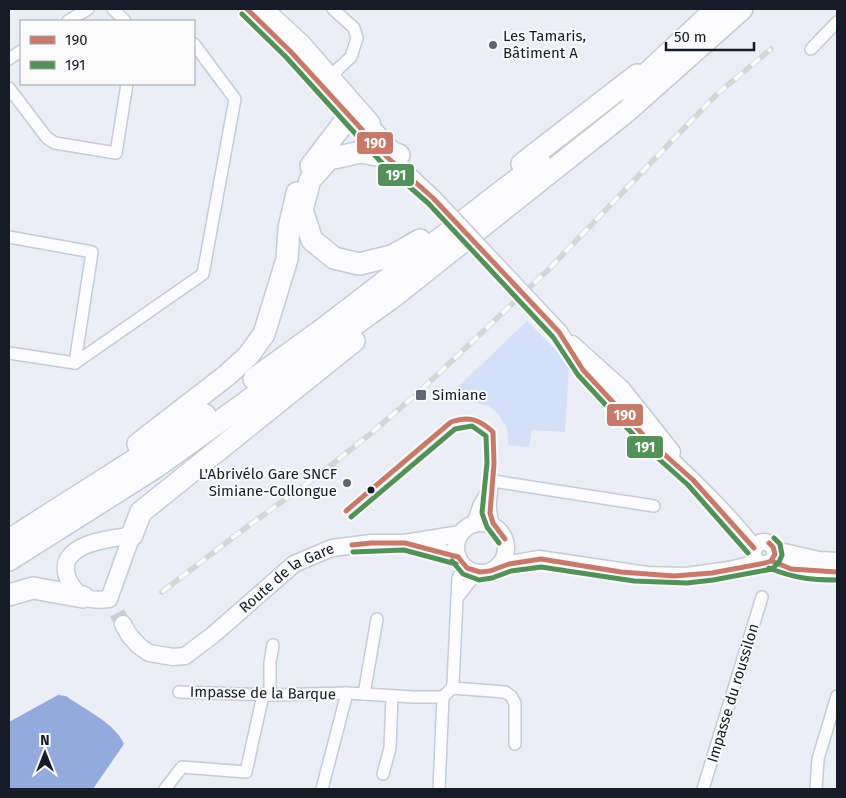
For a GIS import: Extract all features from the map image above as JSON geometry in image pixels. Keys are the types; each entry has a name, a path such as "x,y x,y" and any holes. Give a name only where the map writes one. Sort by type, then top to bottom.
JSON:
{"highway":[{"path":"9,540 195,422 323,329 612,106 716,9"},
{"path":"9,560 156,467 393,297 626,112 742,9"},
{"path":"393,156 361,152 329,160 310,180 302,210 312,240 334,258 359,264 392,256 419,241 581,120 694,30"},
{"path":"41,519 226,376 248,356 264,334 288,259 289,228 303,175 349,116 360,118 393,156"},
{"path":"132,535 141,512 325,365 557,167"},
{"path":"9,595 33,588 83,597"}],"main road":[{"path":"247,9 349,116"},
{"path":"264,9 302,43 333,78 393,156 559,332 654,428 693,480"},
{"path":"559,332 583,370 641,432 693,480 762,554 791,569 818,572 837,570"},
{"path":"619,392 637,419 641,432"},
{"path":"498,566 506,554 505,540 501,532 487,523 466,529 456,549 461,561 469,569 482,572 488,572 498,566 539,559 647,575 686,576 730,570 762,554 837,561"},
{"name":"Route de la Gare","path":"116,612 129,635 149,653 167,657 185,656 213,635 294,564 332,548 371,542 405,542 466,529"},
{"path":"132,535 116,612 96,600 83,597 68,582 66,568 71,554 87,545 132,535"},
{"path":"505,540 539,559"},
{"name":"Route de la Gare","path":"405,542 461,561"}],"street":[{"path":"70,20 88,9"},
{"path":"113,9 124,20"},
{"path":"329,94 329,85 338,69 351,57 358,38 354,28 333,9"},
{"path":"811,49 837,22"},
{"path":"268,29 283,35 325,79 333,78"},
{"path":"9,354 75,363 203,274 235,99 195,45"},
{"path":"9,59 20,52"},
{"path":"9,88 47,138 55,142 116,153 127,85"},
{"path":"9,237 92,252 75,363"},
{"path":"583,370 619,392"},
{"path":"493,481 654,506"},
{"path":"493,481 489,508 494,526"},
{"path":"466,529 493,481"},
{"path":"440,789 442,697 452,688 458,578 461,561"},
{"path":"457,598 472,579 482,572"},
{"name":"Impasse du roussilon","path":"704,789 762,597"},
{"path":"364,694 377,619"},
{"path":"165,789 182,767 246,772 266,695 273,645"},
{"path":"452,688 505,692 511,696 515,703 515,744"},
{"name":"Impasse de la Barque","path":"179,692 266,695 364,694 442,697"},
{"path":"322,789 347,694"},
{"path":"383,774 390,748 392,696"},
{"path":"816,789 818,759 837,696"}],"shaded area":[{"path":"527,321 567,361 569,368 565,432 532,430 529,447 508,445 507,429 500,416 489,406 468,401 457,388"}],"water":[{"path":"58,695 66,696 99,717 114,730 124,744 93,789 9,789 9,722"}],"tunnel":[{"path":"117,613 123,624"}],"railway":[{"path":"162,592 320,474 419,392 548,270 717,94 771,49"}],"transit line":[{"name":"190","path":"247,9 291,52 387,157 433,198 559,332 583,370 647,439 693,480 754,548"},
{"name":"191","path":"242,14 286,57 381,162 428,203 553,337 578,375 642,444 688,485 748,553"},
{"name":"190","path":"346,511 451,422 469,419 483,424 493,432 494,464 490,513 493,523 505,539"},
{"name":"191","path":"351,517 455,429 472,426 486,436 487,463 482,513 487,527 499,543"},
{"name":"191","path":"452,561 463,574 479,580 492,578 511,571 541,567 634,581 687,583 772,569 779,562 782,555 780,544 774,538"},
{"name":"190","path":"352,545 405,543 458,557"},
{"name":"190","path":"458,557 467,568 480,572 490,571 509,564 541,559 621,572 674,576 712,573 771,561 775,554 773,547 769,543"},
{"name":"191","path":"353,552 404,550 456,564"},
{"name":"190","path":"772,561 791,569 837,572"},
{"name":"191","path":"769,568 802,578 837,580"}],"place":[{"name":"Les Tamaris, Bâtiment A","path":"493,45"},
{"name":"Simiane","path":"421,395"},
{"name":"L'Abrivélo Gare SNCF Simiane-Collongue","path":"347,483"}]}
